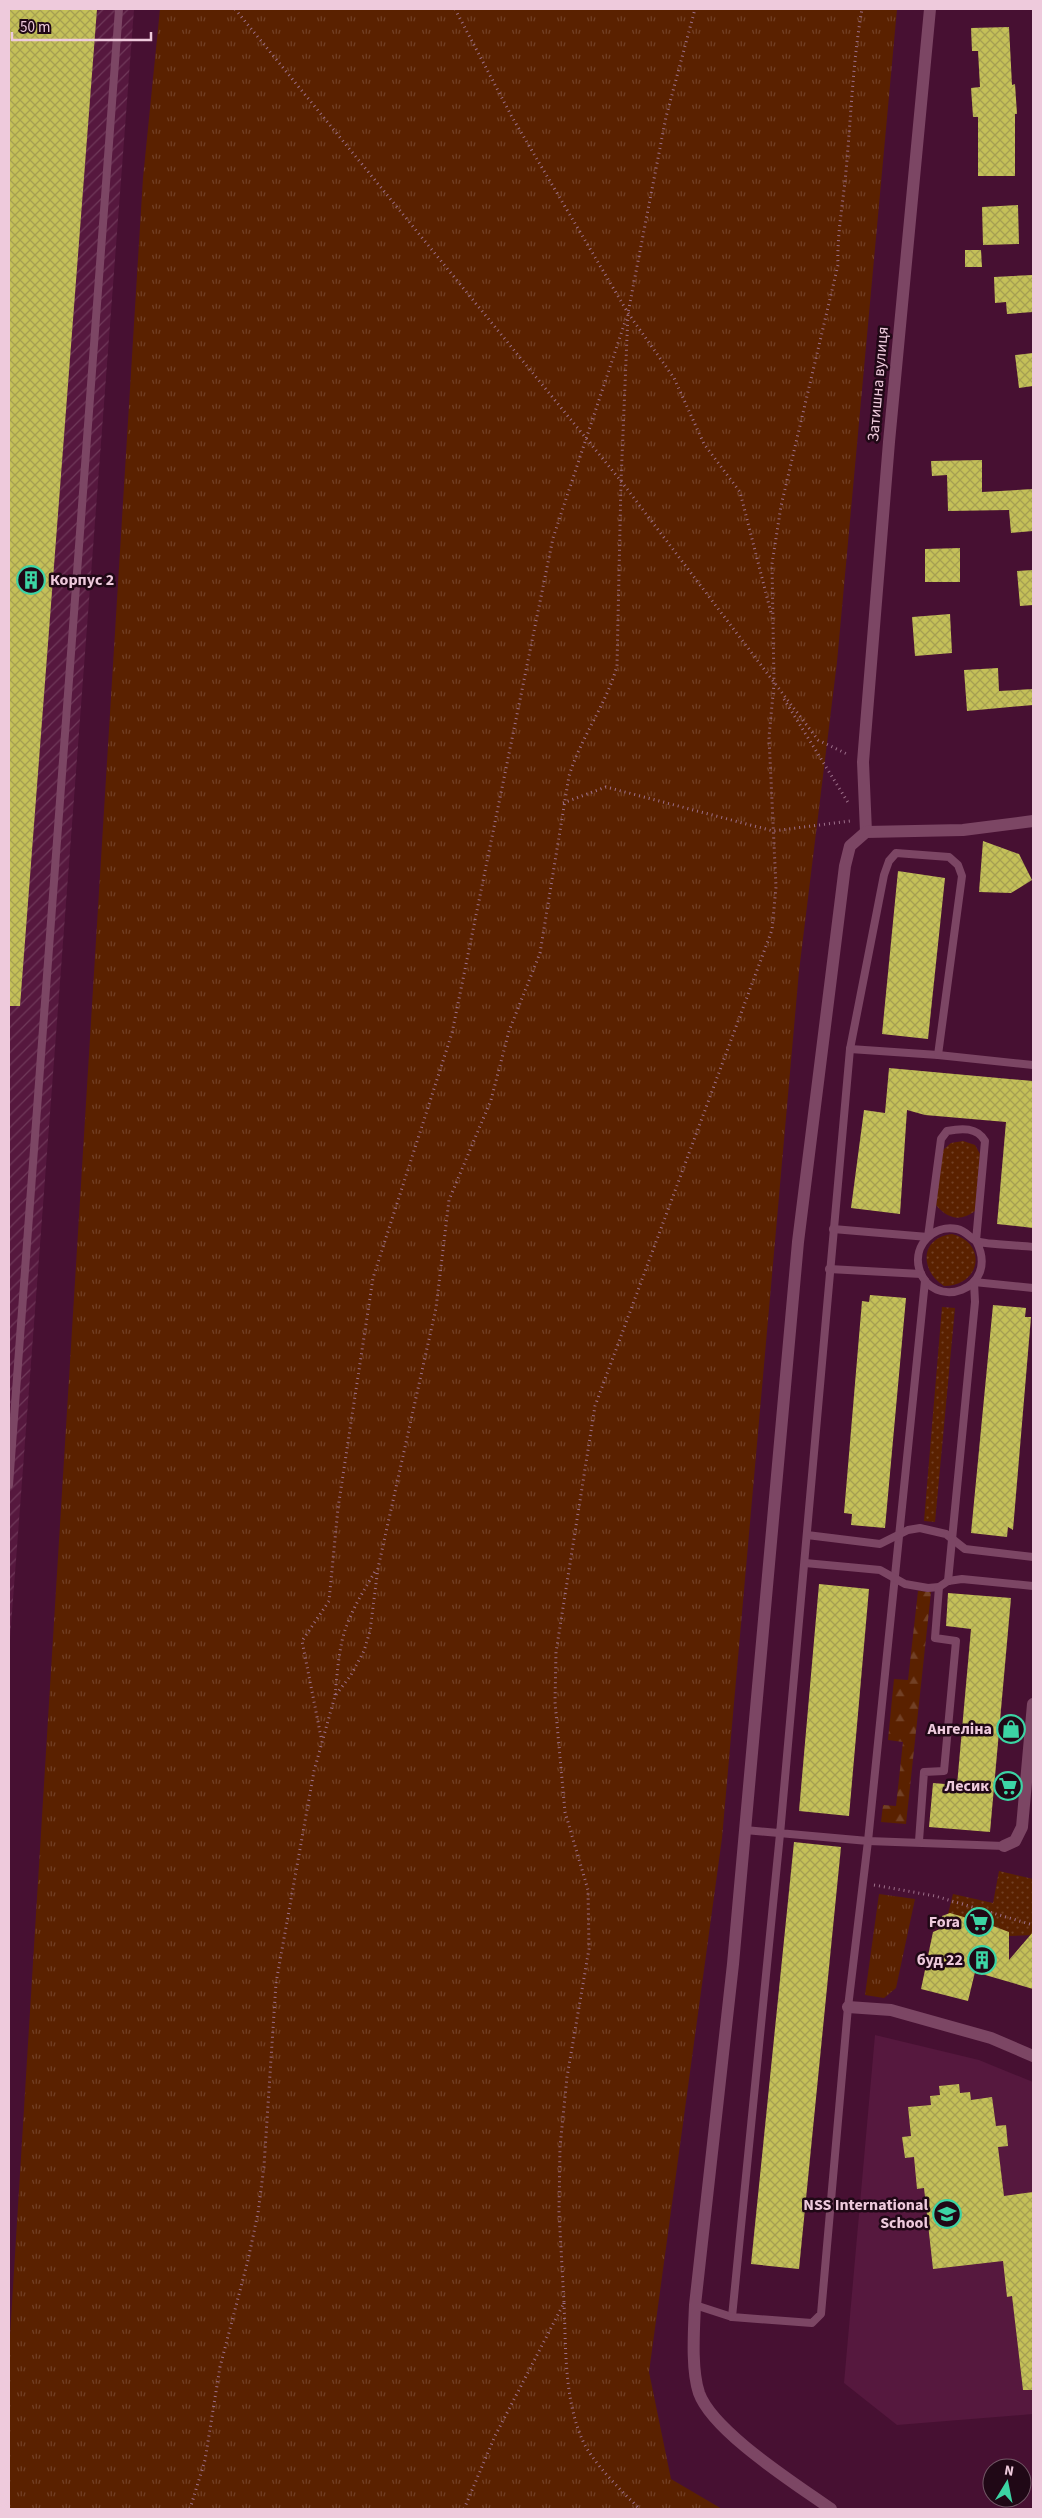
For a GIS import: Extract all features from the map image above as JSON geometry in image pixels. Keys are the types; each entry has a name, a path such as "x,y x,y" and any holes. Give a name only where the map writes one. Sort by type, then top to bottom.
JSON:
{"street":[{"name":"Затишна вулиця","path":"866,832 863,762 889,442 930,9"},
{"path":"831,2509 772,2467 721,2426 699,2393 694,2351 695,2304 733,1964 800,1222 845,866 850,846 866,832 963,830 1033,821"},
{"path":"1004,1846 1015,1841 1022,1827 1030,1767 1033,1704"},
{"path":"848,2007 891,2010 991,2038 1033,2056"}],"lane":[{"path":"9,1485 119,9"},
{"path":"732,2317 780,1834 850,1049 884,875 889,862 896,853 949,857 958,865 962,876 938,1055"},
{"path":"850,1049 938,1055 1033,1065"},
{"path":"695,2304 732,2317 812,2323 821,2314 848,2007 868,1841 923,1278 918,1254 928,1237 937,1152 941,1139 947,1131 971,1129 981,1134 985,1146 976,1240"},
{"path":"829,1269 923,1278 935,1289 944,1292 965,1289 974,1282 980,1273 983,1262 976,1240 968,1233 957,1229 946,1228 928,1237 833,1229"},
{"path":"976,1240 1033,1247"},
{"path":"974,1282 1033,1288"},
{"path":"948,1581 975,1302 974,1282"},
{"path":"807,1535 880,1544 898,1537 908,1530 920,1528 934,1530 953,1539 965,1549 1033,1557"},
{"path":"805,1563 880,1570 905,1584 914,1586 939,1587 948,1581 962,1579 1033,1586"},
{"path":"918,1841 924,1772 944,1771 956,1641 935,1638 939,1587"},
{"path":"745,1830 868,1841 918,1841 1004,1846"}],"path":[{"path":"235,9 585,437 818,740 863,762"},
{"path":"455,9 512,117 628,313 674,378 704,444 740,492 773,620"},
{"path":"321,1738 302,1641 329,1601 338,1508 373,1278 452,1033 553,538 585,437 628,313 666,118 695,9"},
{"path":"640,2509 617,2488 582,2441 570,2400 559,2212 560,2147 567,2077 589,1949 588,1890 565,1812 555,1702 556,1652 595,1406 772,930 776,887 769,737 774,684 772,564 781,506 838,265 837,240 845,181 854,56 862,9"},
{"path":"335,1696 351,1675 364,1651 370,1631 378,1568 436,1308 449,1200 491,1100 509,1031 540,953 563,802 577,751 611,687 617,666 620,481 628,313"},
{"path":"774,684 866,832"},
{"path":"563,802 606,787 773,831 858,819"},
{"path":"190,2509 205,2460 220,2367 248,2260 258,2213 264,2166 276,1983 321,1738 335,1696 342,1641 362,1594 378,1568"},
{"path":"863,1883 935,1896 1033,1925"},
{"path":"464,2509 494,2436 564,2303"}],"shaded area":[{"path":"9,9 134,9 9,1652"},
{"name":"NSS International School","path":"875,2035 979,2060 1033,2082 1033,2414 897,2425 844,2383"}],"green space":[{"path":"160,9 897,9 837,662 799,971 722,1838 649,2372 671,2479 722,2509 9,2509 9,2352 143,178"},
{"path":"963,1141 975,1145 980,1154 975,1211 959,1218 950,1216 936,1205 942,1151 951,1143"},
{"path":"952,1234 964,1239 971,1246 975,1254 975,1263 972,1272 966,1279 956,1284 944,1286 930,1272 927,1256 933,1242 941,1237"},
{"path":"942,1307 955,1308 935,1522 924,1521"},
{"path":"918,1591 931,1592 906,1824 881,1822 883,1805 896,1806 903,1742 888,1740 894,1679 908,1680"},
{"path":"999,1871 1033,1879 1033,1935 1009,1936 1009,1932 993,1926 991,1919 976,1915 967,1918 948,1914 953,1894 993,1903"},
{"path":"879,1894 915,1899 896,1988 884,1998 865,1995"}],"building":[{"name":"Корпус 2","path":"9,9 97,9 20,1006 9,1006"},
{"path":"1009,27 1012,85 1015,84 1017,114 1015,114 1015,176 978,176 978,117 973,117 971,88 980,87 978,51 972,51 971,28"},
{"path":"1018,205 1019,244 983,245 982,207"},
{"path":"965,250 981,250 982,267 965,267"},
{"path":"1033,275 1033,312 1007,314 1006,302 995,303 994,277"},
{"path":"1033,353 1033,386 1019,388 1015,355"},
{"path":"982,460 982,492 1033,489 1033,531 1011,533 1009,510 948,511 947,475 932,476 931,461"},
{"path":"960,548 960,582 925,582 925,549"},
{"path":"1033,570 1033,605 1020,606 1017,571"},
{"path":"950,614 952,653 915,656 912,617"},
{"path":"998,668 999,691 1033,689 1033,705 967,711 964,670"},
{"path":"983,841 1019,854 1032,880 1011,893 979,892"},
{"path":"898,871 945,878 928,1039 882,1034"},
{"path":"889,1068 1033,1081 1033,1228 997,1224 1006,1122 925,1115 907,1110 900,1214 851,1208 864,1110 885,1113"},
{"path":"870,1295 906,1298 885,1528 851,1525 852,1514 844,1513 862,1301 869,1302"},
{"path":"993,1305 1026,1308 1025,1317 1031,1317 1013,1530 1008,1527 1007,1537 971,1533"},
{"path":"819,1584 869,1589 849,1816 799,1811"},
{"path":"948,1593 1011,1598 990,1832 929,1827 933,1783 957,1785 971,1629 946,1626"},
{"path":"794,1842 841,1847 799,2269 751,2264"},
{"name":"буд 22","path":"950,1913 967,1918 976,1915 991,1919 993,1926 1009,1932 1009,1960 1033,1932 1033,1989 975,1972 968,2001 921,1989 933,1932 940,1929 942,1916"},
{"path":"959,2084 960,2093 970,2092 971,2100 992,2097 996,2126 1006,2125 1008,2146 998,2147 1004,2196 1033,2192 1033,2390 1023,2390 1012,2296 1007,2297 1003,2261 933,2269 924,2188 917,2189 914,2157 905,2158 902,2137 911,2136 908,2107 931,2105 930,2096 940,2095 939,2086"}],"place":[{"name":"Корпус 2","path":"31,580"},
{"name":"Ангеліна","path":"1011,1729"},
{"name":"Лесик","path":"1008,1786"},
{"name":"Fora","path":"979,1922"},
{"name":"буд 22","path":"982,1960"},
{"name":"NSS International School","path":"947,2214"}]}
